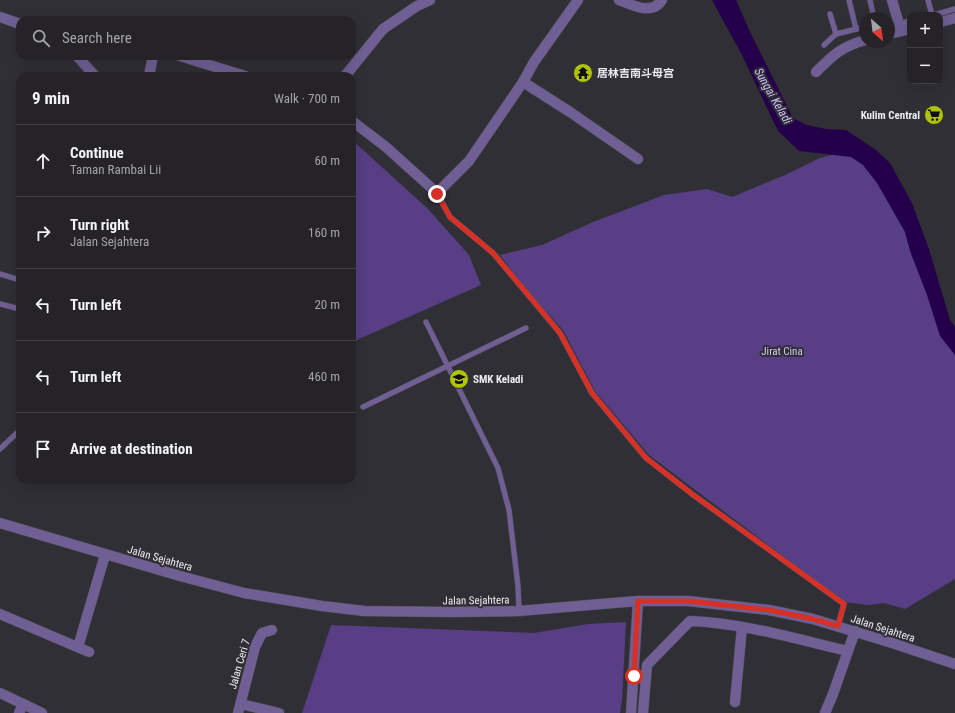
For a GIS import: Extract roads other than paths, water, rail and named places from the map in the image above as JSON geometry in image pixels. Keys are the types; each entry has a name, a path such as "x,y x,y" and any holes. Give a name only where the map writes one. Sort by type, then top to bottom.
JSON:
{"street":[{"path":"348,72 383,29 417,6 430,0"},
{"path":"356,124 386,147 437,194 468,161 523,82 534,62 578,0"},
{"path":"619,0 647,9 655,8 662,0"},
{"path":"892,0 903,28"},
{"path":"0,17 16,23"},
{"path":"943,21 955,18"},
{"path":"816,72 833,55 845,46 859,42"},
{"path":"81,60 91,72"},
{"path":"149,72 152,60"},
{"path":"193,60 232,72"},
{"path":"523,82 570,112 638,159"},
{"name":"Jalan Sejahtera","path":"0,524 105,555 244,593 322,606 364,611 450,612 519,611 638,601 688,601 769,610 813,619 855,631 955,664"},
{"path":"78,647 105,555"},
{"path":"631,713 638,601"},
{"path":"0,614 89,652"},
{"path":"643,713 647,665 690,621 710,622 742,627 848,652"},
{"path":"734,702 742,627"},
{"name":"Jalan Ceri 7","path":"239,708 255,647 262,633 272,630"},
{"path":"825,713 834,694 855,631"},
{"path":"0,694 21,708 40,713"},
{"path":"239,708 279,713"}],"lane":[{"path":"849,0 856,29"},
{"path":"870,0 873,12"},
{"path":"928,0 932,12"},
{"path":"943,12 955,9"},
{"path":"830,14 836,34"},
{"path":"824,45 836,34 859,28"},
{"path":"437,194 450,217 493,253 560,333 592,393 646,458 692,494 844,604 838,626"},
{"path":"0,274 16,279"},
{"path":"0,304 16,308"},
{"path":"426,322 498,468 509,510 518,586 519,611"},
{"path":"364,407 526,328"},
{"path":"0,450 16,434"}],"water":[{"name":"Sungai Keladi","path":"712,0 736,0 751,34 793,118 807,125 826,129 846,130 876,150 890,163 912,203 929,249 950,320 955,327 955,355 940,336 927,295 910,251 905,232 877,183 863,165 851,157 799,151 778,131 742,55"}],"place":[{"name":"居林吉南斗母宫","path":"583,73"},
{"name":"Kulim Central","path":"934,115"},
{"name":"SMK Keladi","path":"459,379"}],"park label":[{"name":"Jirat Cina","path":"782,351"}]}
